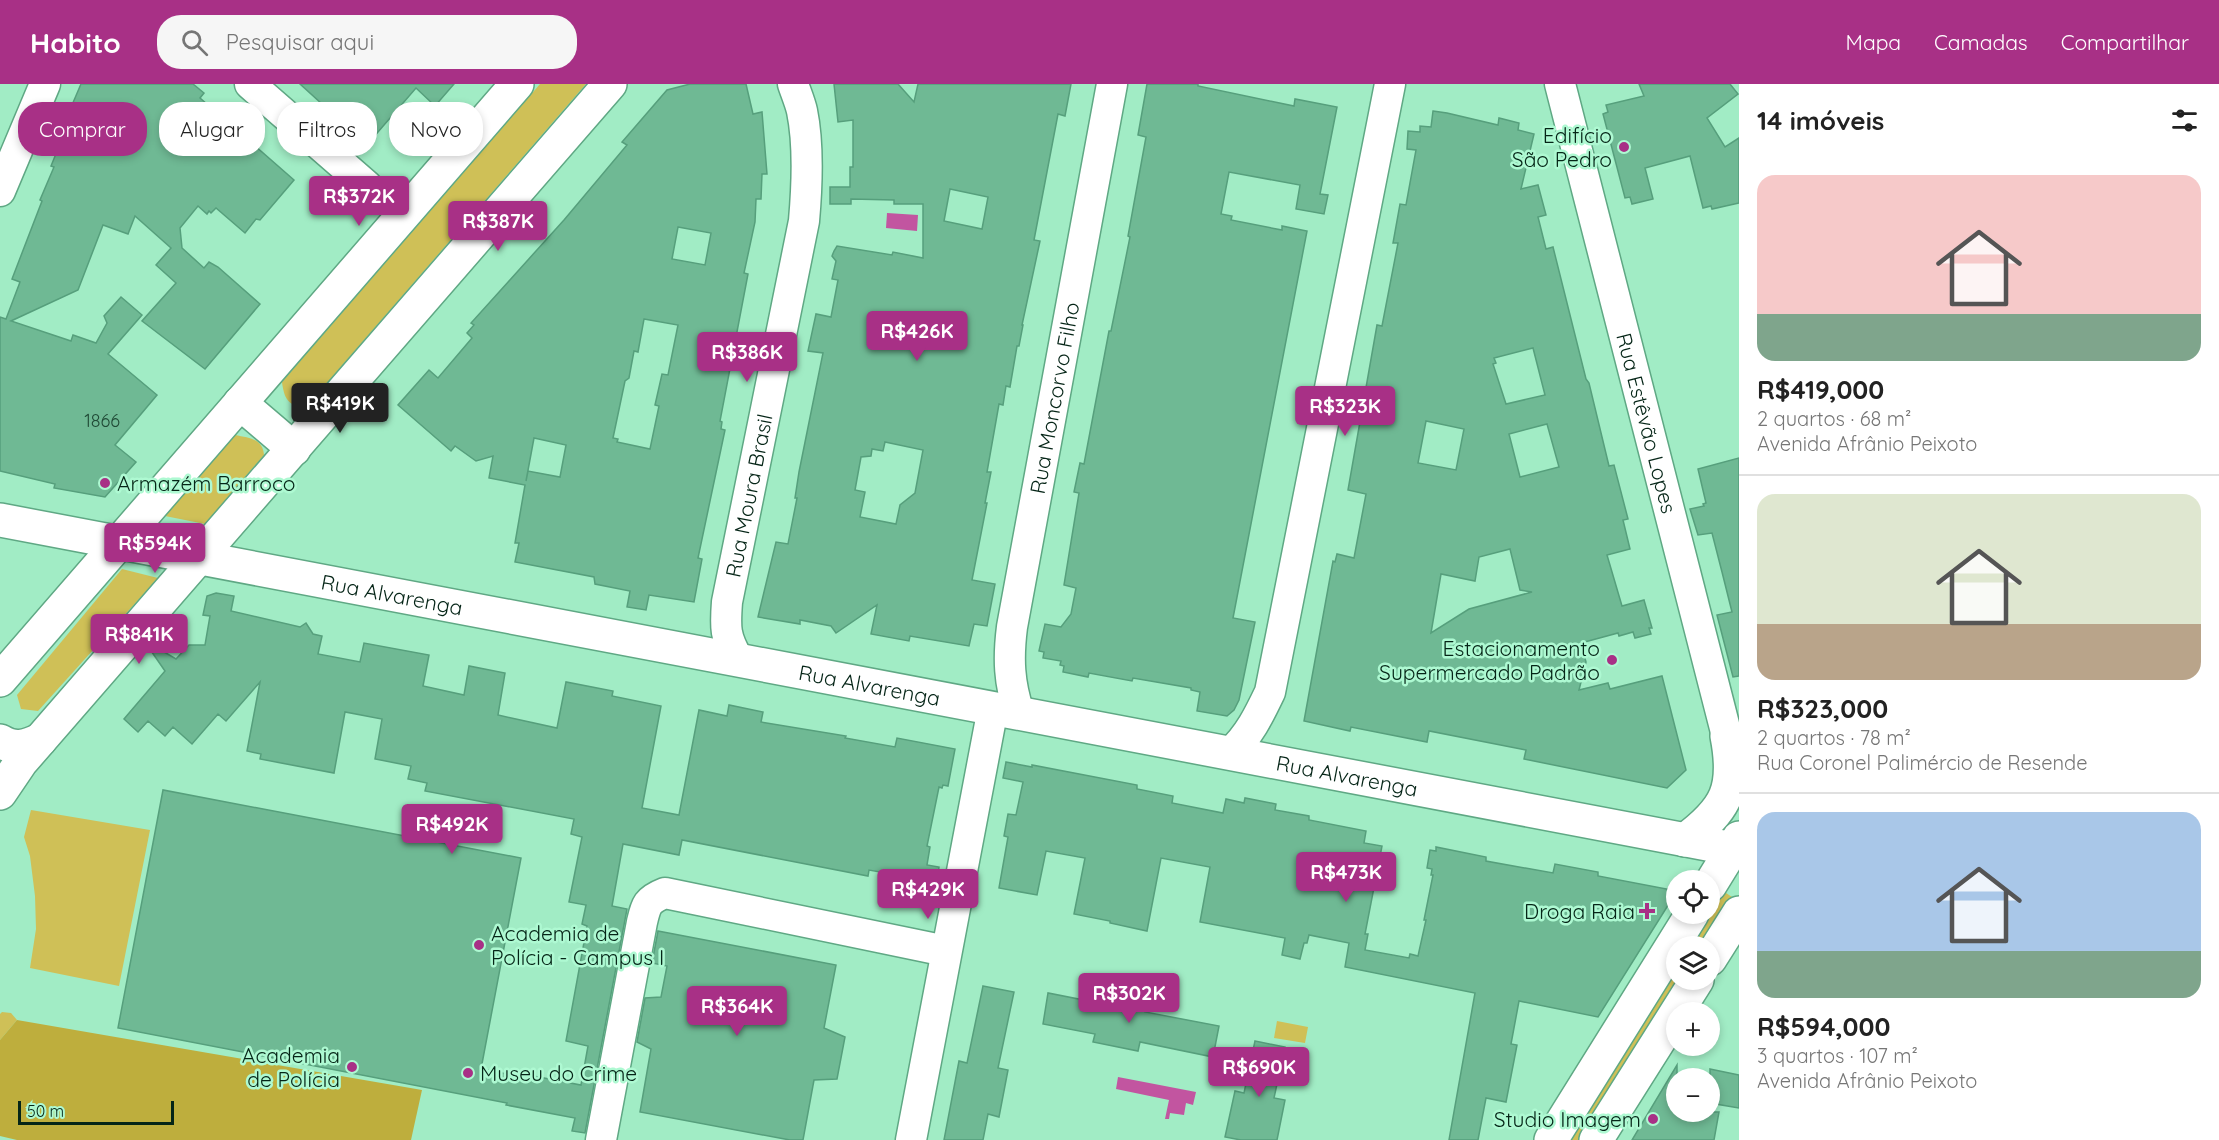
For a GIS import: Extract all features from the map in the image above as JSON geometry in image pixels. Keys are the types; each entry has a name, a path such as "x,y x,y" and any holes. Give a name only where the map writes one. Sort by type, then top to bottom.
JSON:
{"main road":[{"path":"0,680 517,84"},
{"path":"0,793 14,771 40,740 610,84"},
{"path":"240,403 294,449"},
{"name":"Rua Alvarenga","path":"0,520 1685,840 1737,846"},
{"path":"0,741 15,748 26,747 40,740"},
{"path":"1685,840 1706,825 1720,809 1726,794 1733,747"},
{"path":"1720,871 1737,846"},
{"path":"1720,943 1739,913"},
{"path":"1551,1140 1686,924"},
{"path":"1596,1140 1691,990"}],"street":[{"path":"0,191 45,84"},
{"path":"250,84 366,186"},
{"name":"Rua Moura Brasil","path":"738,659 728,641 725,627 727,602 804,221 808,182 802,111 793,84"},
{"name":"Rua Moncorvo Filho","path":"911,1140 946,951 1006,711 1011,681 1009,658 1012,627 1112,84"},
{"path":"1230,753 1255,724 1270,692 1390,84"},
{"name":"Rua Estêvão Lopes","path":"1560,84 1733,747"},
{"path":"601,1140 642,922 651,898 665,893 946,951"}],"shaded area":[{"path":"540,84 586,84 306,407 300,407 288,401 282,382 478,156 483,156 483,150"},
{"path":"887,213 918,215 917,231 886,228"},
{"path":"235,435 258,442 264,455 205,524 165,516"},
{"path":"122,569 158,578 38,711 21,709 17,695"},
{"path":"31,810 150,830 119,986 30,968 36,929 35,896 30,856 24,837"},
{"path":"1723,891 1732,897 1720,916 1720,896"},
{"path":"1703,924 1715,924 1707,936 1695,936"},
{"path":"1666,982 1666,990 1674,990 1579,1140 1567,1140"},
{"path":"2,1012 11,1013 17,1020 0,1040 0,1014"},
{"path":"17,1020 422,1090 411,1140 17,1140 0,1136 0,1040"},
{"path":"1277,1021 1308,1027 1305,1043 1274,1038"},
{"path":"1118,1077 1196,1092 1193,1105 1186,1103 1184,1115 1170,1113 1169,1119 1165,1119 1169,1100 1116,1089"}],"building":[{"path":"81,84 193,84 204,93 200,98 205,102 159,102 159,156 265,155 294,180 260,220 256,219 245,233 216,208 207,214 198,206 180,228 182,248 204,268 209,262 218,267 260,304 205,369 142,321 176,283 156,265 171,248 135,216 128,234 103,225 78,290 11,321 71,341 73,335 96,343 107,323 104,316 121,297 142,315 108,354 157,395 115,445 136,462 105,497 54,488 55,484 0,471 0,317 6,319 20,282 12,279 54,167 51,166 55,156 147,156 147,102 73,102"},
{"path":"300,84 454,84 438,102 431,102 416,88 404,102 389,102 389,119 377,133 377,102 320,102"},
{"path":"690,84 746,84 753,114 762,112 767,174 762,174 761,199 756,199 755,222 744,273 748,274 720,421 722,422 721,429 725,430 698,558 702,559 694,602 649,595 646,610 627,607 630,591 595,584 594,577 515,562 519,543 515,543 525,485 489,478 493,456 476,461 455,446 451,451 398,405 429,370 438,378 472,338 467,333 474,325 471,323 564,220 627,145 622,142 667,90","holes":["678,227 711,233 705,265 672,259","644,319 678,325 668,375 662,374 655,405 659,406 650,449 617,442 618,439 613,438 625,381 629,378 634,351 638,352","534,438 566,445 560,477 528,471 526,481"]},
{"path":"834,84 898,84 914,102 918,84 1071,84 1065,116 1058,114 1034,240 1040,241 1010,387 1006,386 1003,405 999,404 987,472 991,472 985,503 987,503 972,580 995,584 987,626 974,624 969,646 910,636 909,641 871,634 877,605 836,633 831,626 800,620 800,624 758,617 776,542 788,544 797,498 795,498 799,472 823,353 808,351 816,314 831,317 838,280 832,279 836,261 832,256 834,251 837,246 923,258 923,204 894,204 894,200 851,199 851,204 830,204 830,187 850,187 850,167 853,167 853,120 838,122","holes":["950,189 988,197 982,229 944,221","885,442 923,450 915,493 900,505 896,524 860,517 865,492 855,490 861,457 871,456 872,449 883,451"]},
{"path":"1147,84 1198,84 1198,86 1294,106 1295,99 1337,107 1320,194 1328,195 1324,214 1296,209 1300,185 1229,172 1221,214 1232,216 1231,220 1282,230 1282,226 1307,231 1233,618 1255,622 1239,700 1234,710 1227,716 1197,711 1200,692 1191,690 1191,688 1133,678 1132,681 1089,673 1088,677 1063,672 1064,666 1060,665 1061,661 1043,658 1044,652 1039,651 1045,624 1061,627 1071,614 1076,588 1064,585 1079,493 1074,492 1080,463 1084,464 1109,331 1111,331 1130,237 1128,236 1146,137 1138,135"},
{"path":"1639,84 1730,84 1738,94 1707,118 1725,147 1739,138 1739,203 1712,209 1711,206 1703,208 1690,156 1645,168 1653,199 1632,204 1630,197 1625,198 1603,114 1608,112 1606,105 1644,96"},
{"path":"1433,111 1498,125 1499,118 1519,123 1518,130 1534,134 1521,189 1538,185 1546,215 1538,217 1546,249 1553,247 1609,466 1614,465 1628,519 1623,520 1630,549 1607,555 1622,606 1644,600 1652,628 1649,628 1651,634 1635,638 1633,632 1619,636 1618,633 1581,643 1586,662 1579,690 1608,683 1610,689 1662,676 1686,770 1667,788 1524,759 1526,750 1429,731 1427,742 1351,727 1350,731 1304,721 1333,561 1335,562 1337,554 1354,558 1366,494 1348,490 1377,325 1382,326 1398,243 1393,243 1400,204 1406,205 1416,150 1407,149 1408,131 1420,132 1420,126 1431,127","holes":["1533,348 1545,395 1506,404 1493,364 1496,363 1494,358","1426,421 1464,429 1456,470 1418,463","1547,424 1559,467 1520,477 1509,434","1510,549 1520,590 1532,592 1469,609 1431,633 1441,574 1475,581 1479,557"]},
{"path":"1739,458 1739,676 1733,677 1717,615 1732,612 1722,572 1712,533 1698,535 1690,509 1704,506 1703,504 1706,503 1698,469"},
{"path":"216,593 234,596 231,611 300,627 306,623 313,634 322,636 318,654 360,662 364,643 429,655 423,686 464,695 469,666 505,673 498,715 557,728 566,682 613,691 612,696 661,706 642,808 679,815 699,710 727,716 729,705 763,712 761,722 846,736 845,738 895,747 897,738 955,749 948,786 939,787 927,846 930,847 927,865 939,867 937,882 869,870 868,876 682,840 679,855 623,844 612,906 627,909 585,1133 572,1131 575,1118 118,1028 163,790 521,858 481,1069 512,1075 513,1072 581,1085 588,1046 566,1041 587,926 582,924 586,905 569,902 582,837 571,834 574,819 425,791 427,783 408,779 411,766 375,759 382,719 345,712 334,773 260,759 261,754 247,751 260,682 226,721 218,714 192,744 173,727 165,736 148,721 138,732 124,719 165,671 147,645 149,643 176,659 189,645 205,645 210,616 203,615 207,596"},
{"path":"1006,762 1032,767 1032,765 1137,785 1137,789 1173,796 1172,803 1223,813 1226,799 1244,803 1245,798 1276,804 1275,810 1309,816 1309,820 1366,831 1364,843 1382,846 1365,934 1368,934 1365,950 1409,958 1410,954 1418,956 1433,875 1431,875 1432,869 1427,868 1430,850 1436,851 1436,847 1486,857 1486,861 1553,873 1555,864 1598,872 1598,876 1666,889 1666,909 1598,1017 1519,1001 1511,1044 1517,1045 1506,1102 1486,1098 1478,1140 1449,1140 1475,993 1345,967 1349,943 1309,935 1307,943 1304,943 1300,959 1282,955 1285,938 1200,922 1210,867 1161,858 1147,931 1074,914 1085,858 1046,851 1037,895 999,888 1008,837 1004,836 1008,814 1016,815 1023,782 1003,778"},
{"path":"658,931 836,965 824,1028 845,1037 837,1079 814,1080 803,1140 790,1140 640,1112 651,1049 637,1042 645,998 661,997 667,966 652,963"},
{"path":"983,986 1014,992 998,1068 1008,1070 999,1117 988,1114 983,1140 944,1140 959,1061 967,1063"},
{"path":"1101,992 1148,1001 1145,1012 1219,1026 1213,1057 1140,1042 1138,1051 1093,1042 1095,1034 1043,1024 1048,993 1099,1003"},
{"path":"1255,1041 1285,1047 1274,1098 1285,1100 1277,1140 1241,1140 1225,1137 1235,1091 1244,1093"},
{"path":"1720,1071 1739,1075 1739,1108 1720,1105"},
{"path":"1666,1083 1666,1122 1717,1122 1714,1140 1632,1140"}],"place":[{"name":"Edifício São Pedro","path":"1624,147"},
{"name":"Armazém Barroco","path":"105,483"},
{"name":"Estacionamento Supermercado Padrão","path":"1612,660"},
{"name":"Droga Raia","path":"1647,911"},
{"name":"Academia de Polícia - Campus I","path":"479,945"},
{"name":"Academia de Polícia","path":"352,1067"},
{"name":"Museu do Crime","path":"468,1073"},
{"name":"Studio Imagem","path":"1653,1119"}]}
